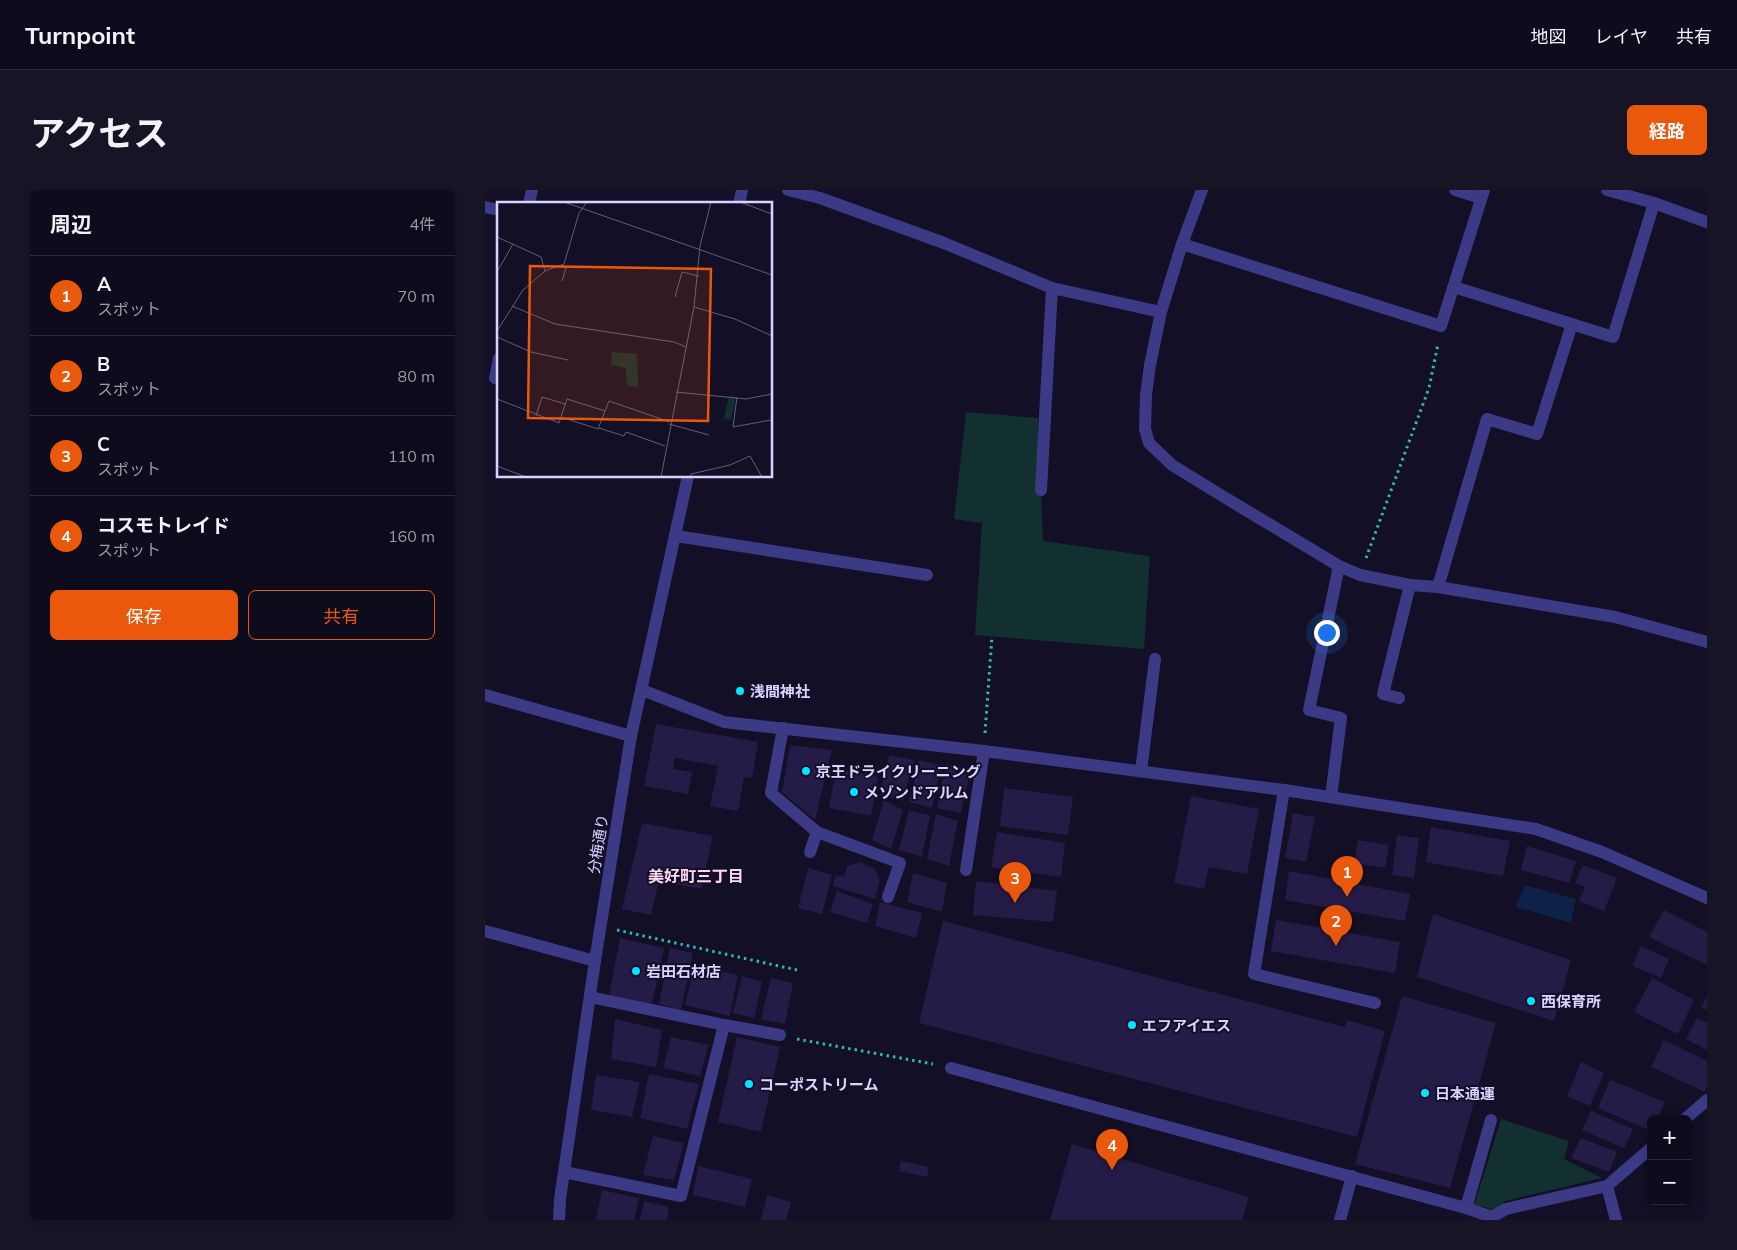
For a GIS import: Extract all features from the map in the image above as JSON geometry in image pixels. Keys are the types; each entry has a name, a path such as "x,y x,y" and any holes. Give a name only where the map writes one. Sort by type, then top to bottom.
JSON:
{"street":[{"path":"788,190 820,198 944,244 1051,288 1161,312"},
{"path":"1202,190 1182,244 1161,312 1146,395 1145,429 1149,444 1173,465 1224,497 1339,566 1360,575 1409,585 1438,587 1615,617 1707,642"},
{"path":"1182,244 1441,326 1483,194 1455,190"},
{"path":"1607,190 1654,202 1707,222"},
{"path":"1454,287 1613,337 1654,202"},
{"path":"1041,490 1051,288"},
{"path":"1438,587 1487,418 1537,434 1572,324"},
{"path":"493,377 497,364"},
{"name":"分梅通り","path":"559,1220 564,1172 595,961 631,736 688,478"},
{"path":"676,536 927,575"},
{"path":"1331,797 1341,718 1309,710 1339,566"},
{"path":"1399,698 1383,694 1409,585"},
{"path":"1141,771 1155,659"},
{"path":"642,690 725,722 1141,771 1284,790 1536,829 1602,852 1707,898"},
{"path":"485,695 631,736"},
{"path":"783,728 771,793 817,832 900,863 888,897"},
{"path":"966,870 984,751"},
{"path":"1284,790 1254,974 1375,1003"},
{"path":"810,852 817,832"},
{"path":"485,931 595,961"},
{"path":"590,996 780,1035"},
{"path":"564,1172 681,1196 724,1025"},
{"path":"951,1068 1352,1176 1466,1208 1491,1218 1505,1209 1607,1186 1647,1151"},
{"path":"1690,1115 1707,1100"},
{"path":"1466,1208 1491,1120"},
{"path":"1340,1220 1352,1176"},
{"path":"1607,1186 1616,1220"}],"path":[{"path":"1360,575 1429,388 1441,326"},
{"path":"984,751 992,636"},
{"path":"601,927 797,970"},
{"path":"780,1035 951,1068"}],"green space":[{"path":"966,412 1038,418 1043,541 1150,556 1144,649 975,635 982,523 954,519"},
{"path":"1501,1119 1569,1141 1564,1159 1602,1178 1505,1201 1497,1210 1474,1205"}],"water":[{"path":"1525,885 1576,899 1571,923 1516,907"}],"building":[{"path":"656,724 758,742 752,778 744,777 738,811 710,806 718,766 675,758 673,769 692,772 688,794 644,786"},
{"name":"京王ドライクリーニング","path":"790,745 832,750 815,820 782,792"},
{"path":"889,755 914,760 903,801 880,795"},
{"path":"919,760 941,765 932,808 909,802"},
{"path":"946,764 971,769 961,813 937,808"},
{"name":"メゾンドアルム","path":"836,769 878,777 871,816 829,808"},
{"path":"1004,788 1073,797 1068,835 1000,826"},
{"path":"1191,796 1259,809 1247,874 1209,867 1204,889 1174,883"},
{"path":"884,800 903,810 891,849 872,840"},
{"path":"909,811 930,815 922,857 899,850"},
{"path":"1293,813 1315,817 1306,862 1285,858"},
{"path":"936,814 958,821 949,866 927,859"},
{"path":"642,823 713,836 701,889 659,881 651,915 622,909"},
{"path":"1431,827 1510,841 1503,876 1426,862"},
{"path":"997,832 1065,843 1061,877 991,867"},
{"path":"1397,835 1419,838 1414,878 1392,875"},
{"path":"1358,840 1389,845 1385,868 1354,863"},
{"path":"1527,846 1576,861 1569,883 1521,870"},
{"path":"860,862 875,869 880,880 875,899 833,886 836,875 844,877 847,866"},
{"path":"1583,865 1617,878 1604,911 1579,901 1585,887 1575,883"},
{"path":"808,868 832,875 822,914 798,908"},
{"path":"1289,871 1410,894 1405,921 1285,900"},
{"path":"913,873 947,883 942,912 907,902"},
{"path":"976,881 1057,891 1053,922 973,915"},
{"path":"837,891 873,904 867,923 830,912"},
{"path":"880,902 922,913 916,938 875,926"},
{"path":"1664,910 1707,932 1707,965 1649,937"},
{"path":"1433,914 1571,960 1554,1021 1417,977"},
{"path":"1276,920 1400,942 1395,973 1271,951"},
{"name":"エフアイエス","path":"943,921 1345,1027 1347,1020 1385,1031 1357,1137 919,1023"},
{"name":"岩田石材店","path":"620,938 664,948 652,1004 609,995"},
{"path":"1641,946 1669,959 1661,978 1632,966"},
{"path":"670,948 693,953 681,1010 659,1004"},
{"path":"694,966 738,975 730,1016 685,1005"},
{"path":"742,976 762,982 754,1018 733,1013"},
{"path":"771,978 793,983 785,1024 761,1019"},
{"path":"1652,978 1694,1000 1678,1034 1634,1012"},
{"name":"日本通運","path":"1402,996 1496,1023 1450,1188 1355,1164"},
{"path":"1707,996 1707,1010 1701,1007"},
{"path":"1697,1018 1707,1023 1707,1050 1686,1039"},
{"path":"615,1019 662,1030 656,1067 611,1059"},
{"path":"671,1037 709,1045 700,1076 663,1068"},
{"name":"コーポストリーム","path":"737,1037 780,1047 761,1132 718,1122"},
{"path":"1664,1040 1707,1061 1707,1087 1705,1092 1651,1067"},
{"path":"1581,1062 1604,1073 1590,1106 1567,1096"},
{"path":"649,1074 699,1084 687,1129 640,1118"},
{"path":"596,1075 640,1082 632,1117 591,1110"},
{"path":"1610,1080 1665,1102 1660,1115 1647,1115 1647,1129 1598,1108"},
{"path":"1591,1111 1633,1129 1624,1148 1582,1130"},
{"path":"653,1136 684,1143 674,1180 643,1175"},
{"path":"1581,1138 1617,1152 1609,1172 1571,1158"},
{"path":"1072,1144 1249,1197 1242,1220 1050,1220"},
{"path":"901,1161 929,1167 927,1177 899,1171"},
{"path":"698,1166 752,1179 745,1207 693,1195"},
{"path":"602,1190 639,1198 634,1220 596,1220"},
{"path":"767,1195 791,1202 786,1220 761,1220"},
{"path":"644,1201 669,1207 667,1220 640,1220"}],"place":[{"name":"浅間神社","path":"740,691"},
{"name":"京王ドライクリーニング","path":"806,771"},
{"name":"メゾンドアルム","path":"854,792"},
{"name":"A","path":"1347,897"},
{"name":"C","path":"1015,903"},
{"name":"B","path":"1336,946"},
{"name":"岩田石材店","path":"636,971"},
{"name":"西保育所","path":"1531,1001"},
{"name":"エフアイエス","path":"1132,1025"},
{"name":"コーポストリーム","path":"749,1084"},
{"name":"日本通運","path":"1425,1093"},
{"name":"コスモトレイド","path":"1112,1170"}],"district":[{"name":"美好町三丁目","path":"696,876"}]}
